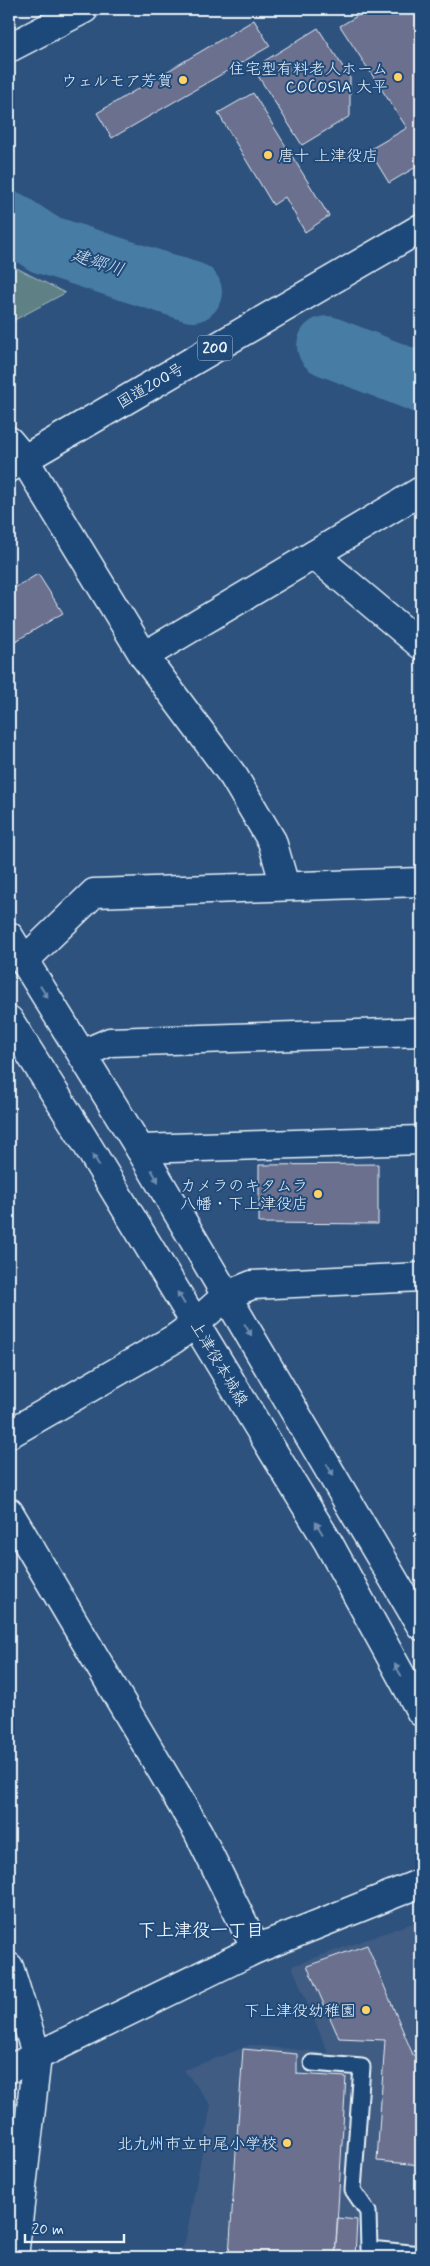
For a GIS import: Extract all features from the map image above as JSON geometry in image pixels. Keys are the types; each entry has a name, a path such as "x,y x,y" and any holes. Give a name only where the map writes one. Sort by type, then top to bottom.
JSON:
{"main road":[{"path":"9,48 84,9"},
{"name":"国道200号","path":"14,456 421,228"},
{"path":"14,456 144,656 234,777 272,841 285,886"},
{"path":"144,656 421,491"},
{"path":"314,555 421,645"},
{"path":"25,960 94,893 421,882"},
{"path":"9,936 140,1149 421,1626"},
{"name":"上津役本城線","path":"9,1020 196,1323 328,1542 421,1712"},
{"path":"82,1054 110,1042 421,1032"},
{"path":"140,1149 421,1140"},
{"path":"9,1434 174,1339 196,1323 227,1295 252,1285 421,1277"},
{"path":"9,1512 198,1832 256,1949"},
{"path":"9,2069 256,1949 421,1882"},
{"path":"9,1966 37,2056 14,2257"}],"lane":[{"path":"312,2063 362,2067 353,2190 368,2212 369,2249 421,2254"}],"shaded area":[{"name":"北九州市立中尾小学校","path":"421,1920 421,2257 176,2257 185,2243 211,2105 184,2070 251,2045 328,2053 292,1966"}],"green space":[{"path":"9,264 65,293 9,323"}],"building":[{"name":"住宅型有料老人ホーム COCOSIA 大平","path":"369,9 417,9 421,16 421,164 389,183 369,150 407,128 340,26"},
{"name":"ウェルモア芳賀","path":"254,20 270,46 112,138 97,113"},
{"path":"318,28 350,78 350,116 302,145 253,68"},
{"name":"唐十 上津役店","path":"253,93 329,216 305,232 285,197 273,205 218,113"},
{"path":"38,574 63,613 9,645 9,591"},
{"name":"カメラのキタムラ 八幡・下上津役店","path":"378,1164 378,1224 259,1223 259,1165"},
{"path":"367,1945 413,2055 421,2056 421,2165 377,2161 385,2040 339,2038 307,1966"},
{"path":"243,2049 297,2054 297,2074 346,2077 335,2257 229,2255"},
{"path":"338,2218 357,2220 355,2257 335,2257"}],"waterway":[{"name":"建郷川","path":"9,221 44,244 192,292"},
{"name":"建郷川","path":"327,346 421,383"}],"place":[{"name":"住宅型有料老人ホーム COCOSIA 大平","path":"398,77"},
{"name":"ウェルモア芳賀","path":"183,80"},
{"name":"唐十 上津役店","path":"268,155"},
{"name":"カメラのキタムラ 八幡・下上津役店","path":"318,1194"},
{"name":"下上津役幼稚園","path":"366,2010"},
{"name":"北九州市立中尾小学校","path":"287,2143"}],"district":[{"name":"下上津役一丁目","path":"201,1930"}]}
